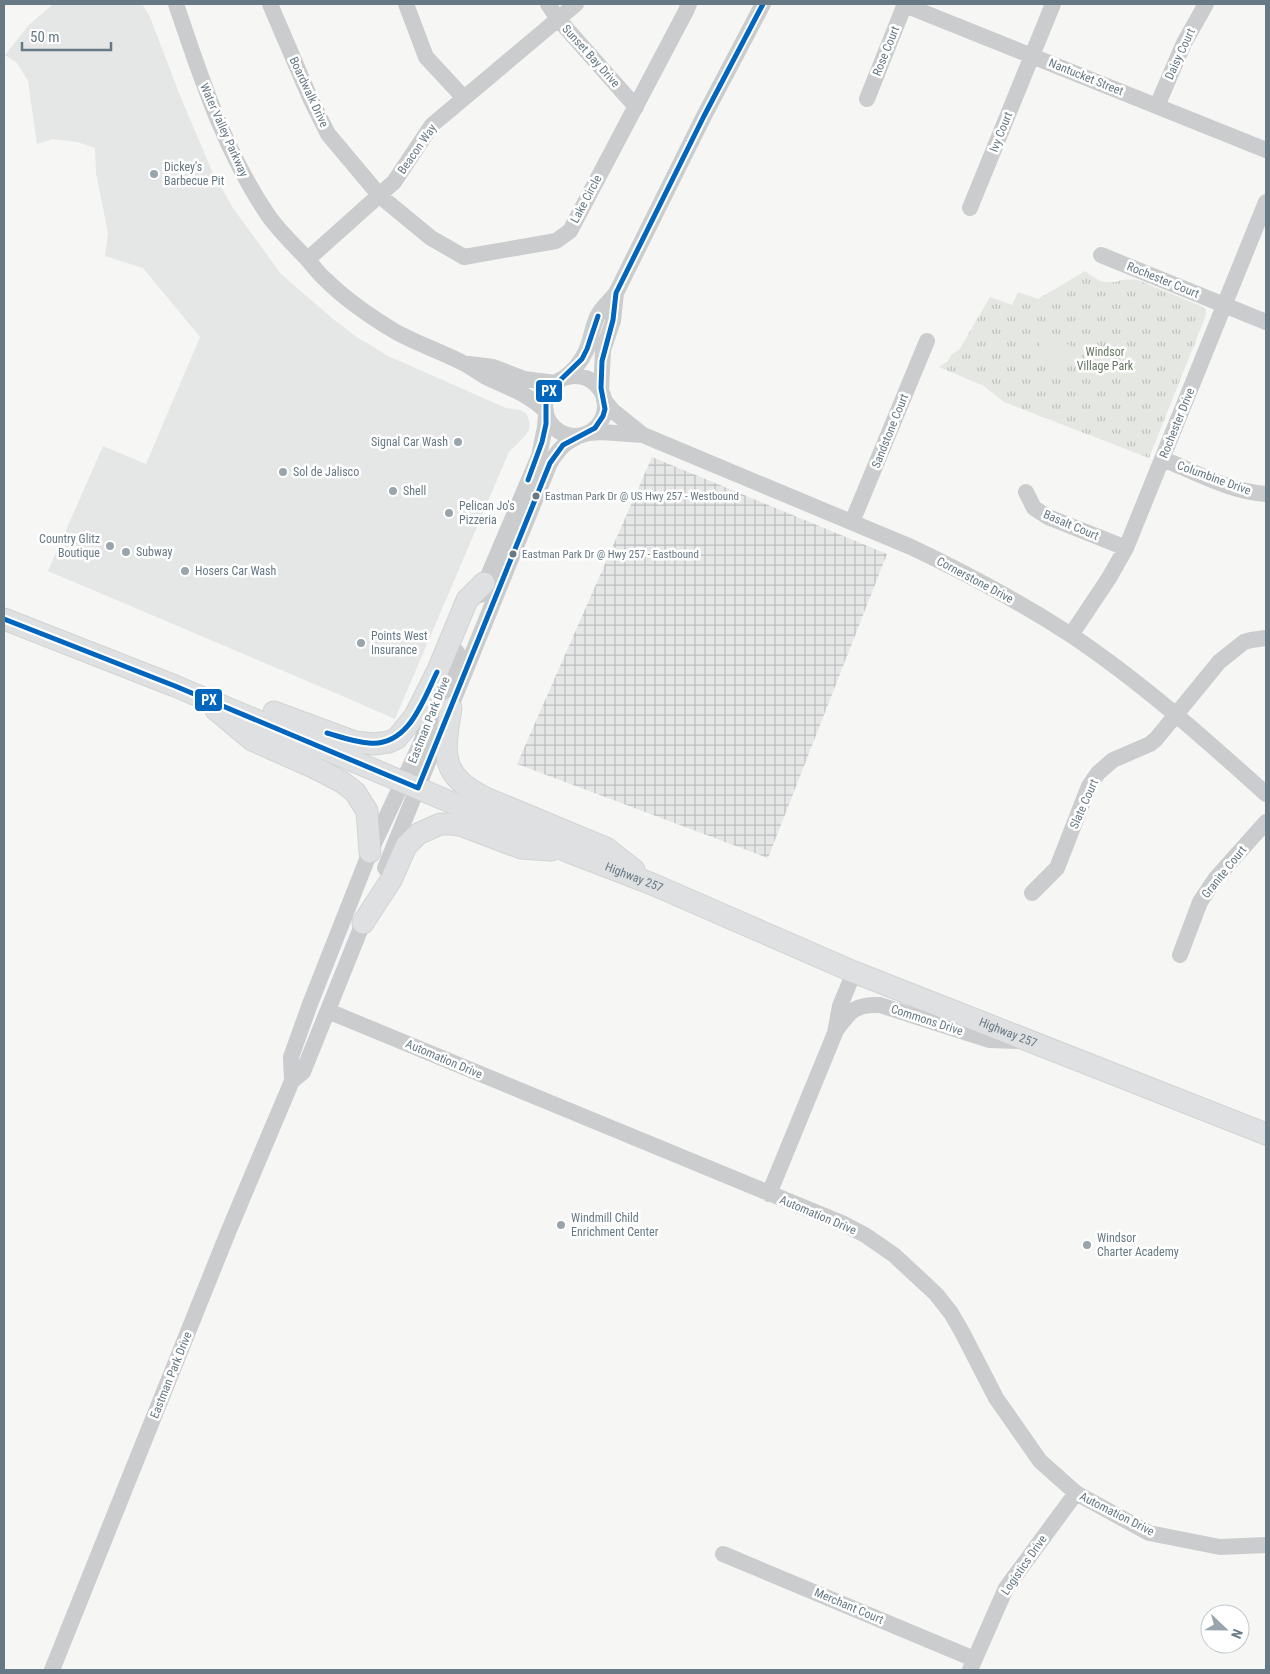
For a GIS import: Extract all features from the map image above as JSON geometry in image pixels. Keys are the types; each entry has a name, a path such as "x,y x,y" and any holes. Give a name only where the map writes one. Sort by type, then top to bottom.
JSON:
{"main road":[{"path":"175,686 226,693 355,742 374,744 389,742 397,738 415,716 438,670 467,600 484,583"},
{"name":"Highway 257","path":"4,619 175,686 569,852 652,884 854,972 1266,1134"},
{"path":"198,696 252,740 315,768 342,782 355,792 367,811 370,852"},
{"path":"451,708 446,736 446,759 458,780 488,800 606,848 652,884"},
{"path":"363,923 391,880 406,846 418,834 440,824 463,826 521,848 569,852"}],"street":[{"name":"Water Valley Parkway","path":"176,4 207,92 245,177 270,218 288,240 339,292 376,320 416,342 464,363 489,378 529,396 546,413"},
{"name":"Boardwalk Drive","path":"270,4 311,100 328,134 380,196"},
{"path":"406,4 426,57 464,98"},
{"name":"Sunset Bay Drive","path":"548,4 558,19 636,107"},
{"name":"Beacon Way","path":"308,259 394,182 432,126 576,4"},
{"name":"Lake Circle","path":"380,196 431,238 464,257 556,241 570,231 689,4"},
{"path":"616,293 613,321 603,350 605,410 602,419 596,427 584,434 571,436 563,433 550,422 546,413 549,391 573,370 582,359 598,315 616,293 762,4"},
{"name":"Nantucket Street","path":"905,4 1266,150"},
{"name":"Rose Court","path":"866,99 905,4"},
{"name":"Ivy Court","path":"970,208 1052,4"},
{"name":"Daisy Court","path":"1157,106 1184,42 1206,4"},
{"name":"Rochester Drive","path":"1071,635 1109,578 1126,548 1266,202"},
{"name":"Rochester Court","path":"1101,255 1266,322"},
{"name":"Sandstone Court","path":"852,522 927,341"},
{"name":"Water Valley Parkway","path":"464,363 493,366 524,378 560,381"},
{"path":"560,381 572,376 581,376 596,384 603,395"},
{"name":"Cornerstone Drive","path":"603,395 613,411 643,435 945,563 1018,602 1071,635 1136,683 1176,714 1266,794"},
{"name":"Eastman Park Drive","path":"292,1081 303,1072 363,923 484,583 539,456 546,427 546,413"},
{"name":"Cornerstone Drive","path":"584,434 601,432 643,435"},
{"name":"Eastman Park Drive","path":"52,1670 229,1230 292,1081 291,1057 370,852 411,785 451,708 550,464 558,450 568,441 584,434"},
{"name":"Columbine Drive","path":"1163,459 1224,484 1242,490 1266,494"},
{"name":"Basalt Court","path":"1026,492 1034,508 1048,517 1126,548"},
{"name":"Slate Court","path":"1032,893 1057,868 1090,786 1098,773 1113,760 1150,744 1156,739 1219,662 1244,642 1266,638"},
{"name":"Granite Court","path":"1180,955 1200,902 1216,878 1266,822"},
{"name":"Commons Drive","path":"769,1194 834,1033 840,1006 854,972"},
{"name":"Commons Drive","path":"834,1033 855,1008 870,1004 880,1005 989,1040 1030,1041"},
{"name":"Automation Drive","path":"328,1011 844,1224 865,1235 894,1255 930,1289 951,1313 996,1398 1040,1461 1076,1493 1149,1533 1220,1547 1266,1545"},
{"name":"Logistics Drive","path":"972,1665 1006,1588 1076,1493"},
{"name":"Merchant Court","path":"723,1554 972,1665"}],"shaded area":[{"path":"53,4 142,4 150,17 212,171 233,208 281,274 333,319 357,337 388,356 506,408 526,413 530,424 529,430 509,452 395,719 48,571 103,446 146,464 200,337 143,268 105,256 108,233 96,173 95,148 77,142 53,139 37,144 28,81 17,63 5,55 29,25"},
{"path":"652,457 887,554 768,858 517,764"}],"green space":[{"name":"Windsor Village Park","path":"1085,271 1103,282 1128,279 1138,280 1201,306 1206,310 1206,315 1149,458 1004,402 984,386 939,367 959,350 990,297 1012,305 1018,292 1038,299"},
{"path":"1044,334 1074,347 1067,364 1036,352"}],"transit line":[{"name":"PX","path":"4,619 175,686 418,788 550,463 563,445 595,428 603,416 605,409 601,388 602,361 613,320 616,293 704,116 763,4"},
{"name":"PX","path":"528,480 542,442 546,424 546,400 549,391 582,359 598,316"},
{"name":"PX","path":"327,733 369,743 383,742 394,738 404,730 420,708 437,672"}],"place":[{"name":"Dickey's Barbecue Pit","path":"154,174"},
{"name":"Signal Car Wash","path":"458,442"},
{"name":"Sol de Jalisco","path":"283,472"},
{"name":"Shell","path":"393,491"},
{"name":"Eastman Park Dr @ US Hwy 257 - Westbound","path":"536,496"},
{"name":"Pelican Jo's Pizzeria","path":"449,513"},
{"name":"Country Glitz Boutique","path":"110,546"},
{"name":"Subway","path":"126,552"},
{"name":"Eastman Park Dr @ Hwy 257 - Eastbound","path":"513,554"},
{"name":"Hosers Car Wash","path":"185,571"},
{"name":"Points West Insurance","path":"361,643"},
{"name":"Windmill Child Enrichment Center","path":"561,1225"},
{"name":"Windsor Charter Academy","path":"1087,1245"}]}
